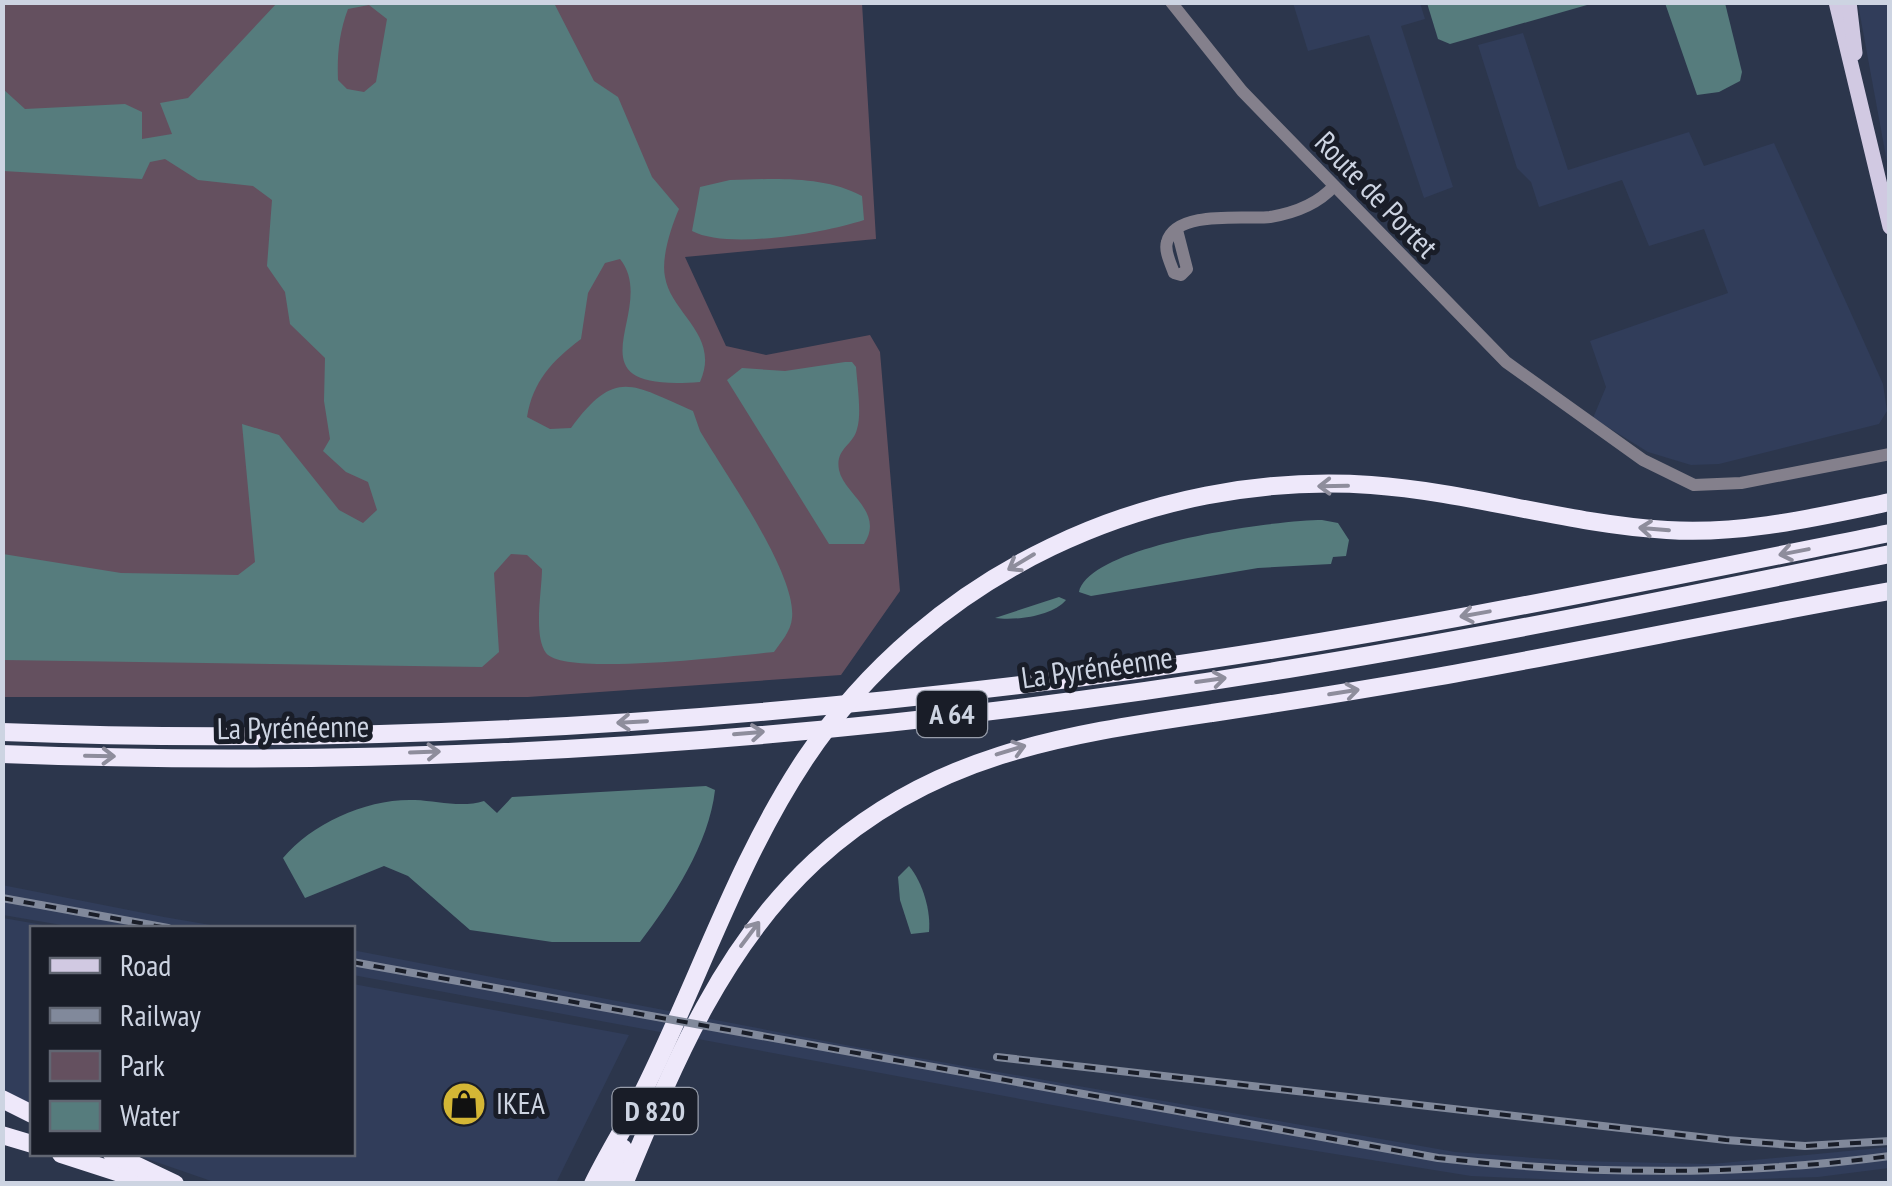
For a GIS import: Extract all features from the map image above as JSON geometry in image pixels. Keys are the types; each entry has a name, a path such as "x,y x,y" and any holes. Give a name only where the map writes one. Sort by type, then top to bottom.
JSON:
{"highway":[{"path":"594,1184 641,1096 790,784 834,720 889,658 925,625 1046,546 1173,502 1263,487 1371,485 1580,520 1670,530 1755,526 1890,502"},
{"name":"La Pyrénéenne","path":"2,732 187,735 458,730 648,721 902,698 1283,647 1890,533"},
{"name":"La Pyrénéenne","path":"2,754 188,757 481,750 865,724 1287,669 1890,554"},
{"name":"D 820","path":"624,1184 698,1016 758,922 817,860 900,798 994,755 1077,732 1485,668 1890,591"},
{"name":"D 820","path":"608,1184 641,1096"},
{"path":"2,1103 30,1116"},
{"path":"2,1135 30,1143"},
{"path":"67,1156 154,1184"},
{"path":"116,1156 176,1184"}],"main road":[{"path":"1836,2 1890,227"},
{"path":"1849,2 1857,77"}],"street":[{"name":"Route de Portet","path":"1171,2 1242,92 1506,362 1668,475 1694,485 1741,482 1890,454"},
{"path":"1177,230 1225,215 1276,216 1314,204 1334,186"}],"shaded area":[{"path":"1293,3 1420,3 1425,19 1401,26 1453,187 1424,198 1369,35 1308,51"},
{"path":"1858,3 1889,3 1889,173 1860,15"},
{"path":"1523,33 1568,170 1689,132 1704,166 1774,143 1883,384 1887,411 1879,424 1719,464 1691,465 1648,452 1593,418 1606,387 1590,341 1728,293 1704,229 1649,246 1622,180 1539,207 1531,182 1517,168 1478,45"},
{"path":"2,885 216,926 67,926 3,915"},
{"path":"3,918 49,926 30,926 30,1107 3,1094"},
{"path":"355,951 856,1047 1455,1152 1576,1161 1712,1164 1889,1147 1889,1168 1818,1177 1631,1183 1471,1176 1193,1131 355,975"},
{"name":"IKEA","path":"355,984 629,1035 556,1183 217,1183 139,1156 355,1156"}],"green space":[{"path":"3,3 862,3 876,239 685,257 726,346 766,355 870,335 880,352 900,591 841,675 528,697 3,697"}],"water":[{"path":"1427,2 1594,3 1450,44 1438,39"},
{"path":"277,3 554,3 594,81 618,97 652,177 679,209 666,252 665,277 669,290 700,338 705,366 700,382 658,382 634,375 624,361 623,344 630,301 629,279 620,259 605,263 588,293 581,339 545,373 527,417 550,429 571,428 600,396 626,387 655,394 693,411 700,431 757,523 783,576 792,618 788,632 774,652 617,664 560,660 546,653 540,635 542,569 527,555 511,554 494,573 499,652 482,667 3,660 3,554 121,573 238,575 255,562 242,424 279,435 339,510 363,523 377,510 368,482 346,472 323,451 330,439 324,401 325,358 290,324 285,292 267,266 272,200 253,186 198,180 165,159 150,162 142,179 3,171 3,89 25,109 125,104 142,112 142,139 172,134 160,103 188,98","holes":["369,5 387,19 376,82 364,92 347,89 338,80 338,62 348,9"]},
{"path":"1665,3 1725,3 1742,72 1740,81 1719,92 1697,95"},
{"path":"730,180 797,180 847,189 862,196 864,220 825,230 752,239 708,237 692,231 700,187"},
{"path":"845,362 856,367 859,415 855,435 838,463 842,479 870,522 864,544 829,544 727,380 742,368 785,371"},
{"path":"1322,520 1338,523 1349,540 1346,556 1333,557 1331,564 1258,568 1091,596 1079,592 1091,575 1115,560 1149,548 1228,530"},
{"path":"1059,597 1066,600 1043,614 995,618"},
{"path":"706,786 715,790 697,851 640,942 552,942 470,930 408,876 384,866 305,898 283,858 325,824 379,803 484,801 497,813 512,797"},
{"path":"909,866 925,898 929,932 911,934 900,900 898,877"}],"railway":[{"path":"2,898 157,926"},
{"path":"355,963 1438,1158 1551,1168 1664,1171 1777,1167 1890,1156"},
{"path":"997,1057 1726,1140 1805,1146 1890,1141"}],"place":[{"name":"IKEA","path":"464,1104"}]}
